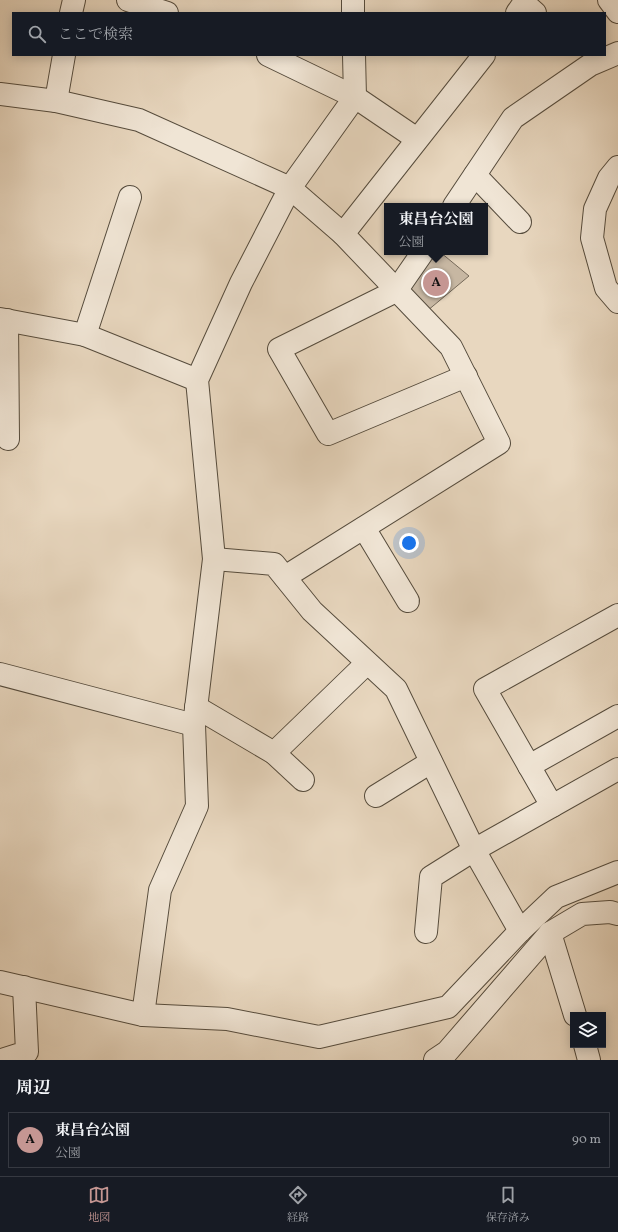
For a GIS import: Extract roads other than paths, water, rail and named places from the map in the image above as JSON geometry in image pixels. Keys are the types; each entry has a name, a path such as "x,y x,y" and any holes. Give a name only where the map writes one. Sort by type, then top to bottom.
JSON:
{"street":[{"path":"71,12 74,0"},
{"path":"128,0 164,12"},
{"path":"353,0 353,12"},
{"path":"609,0 618,12"},
{"path":"517,12 524,3 534,12"},
{"path":"606,55 618,53"},
{"path":"56,100 64,56"},
{"path":"270,56 355,97 417,140"},
{"path":"143,1015 160,890 197,806 195,716 214,559 197,380 241,283 290,188 355,97 354,56"},
{"path":"343,234 483,56"},
{"path":"456,203 513,118 584,60 603,56"},
{"path":"0,94 56,100 139,120 290,188 343,234 451,347 499,443 285,578"},
{"path":"618,167 609,178 595,210 592,238 606,288 618,302"},
{"path":"475,175 520,222"},
{"path":"85,335 130,197"},
{"path":"421,255 396,291 279,349 328,434 466,376"},
{"path":"8,439 4,319 85,335 197,380"},
{"path":"364,528 408,601"},
{"path":"214,559 274,564 312,611 396,689 474,850 520,931"},
{"path":"552,806 485,689 618,615"},
{"path":"274,752 367,663"},
{"path":"0,674 195,716 274,752 303,780"},
{"path":"529,766 618,716"},
{"path":"376,796 431,762"},
{"path":"426,932 430,877 474,850 618,769"},
{"path":"0,982 143,1015 227,1019 319,1037 448,1007 520,931 556,897 618,872"},
{"path":"435,1060 446,1052 550,932 582,914 610,912 618,914"},
{"path":"550,932 575,1012"},
{"path":"2,1060 27,1052 24,987"},
{"path":"586,1048 589,1060"}],"place":[{"name":"東昌台公園","path":"436,283"}]}
